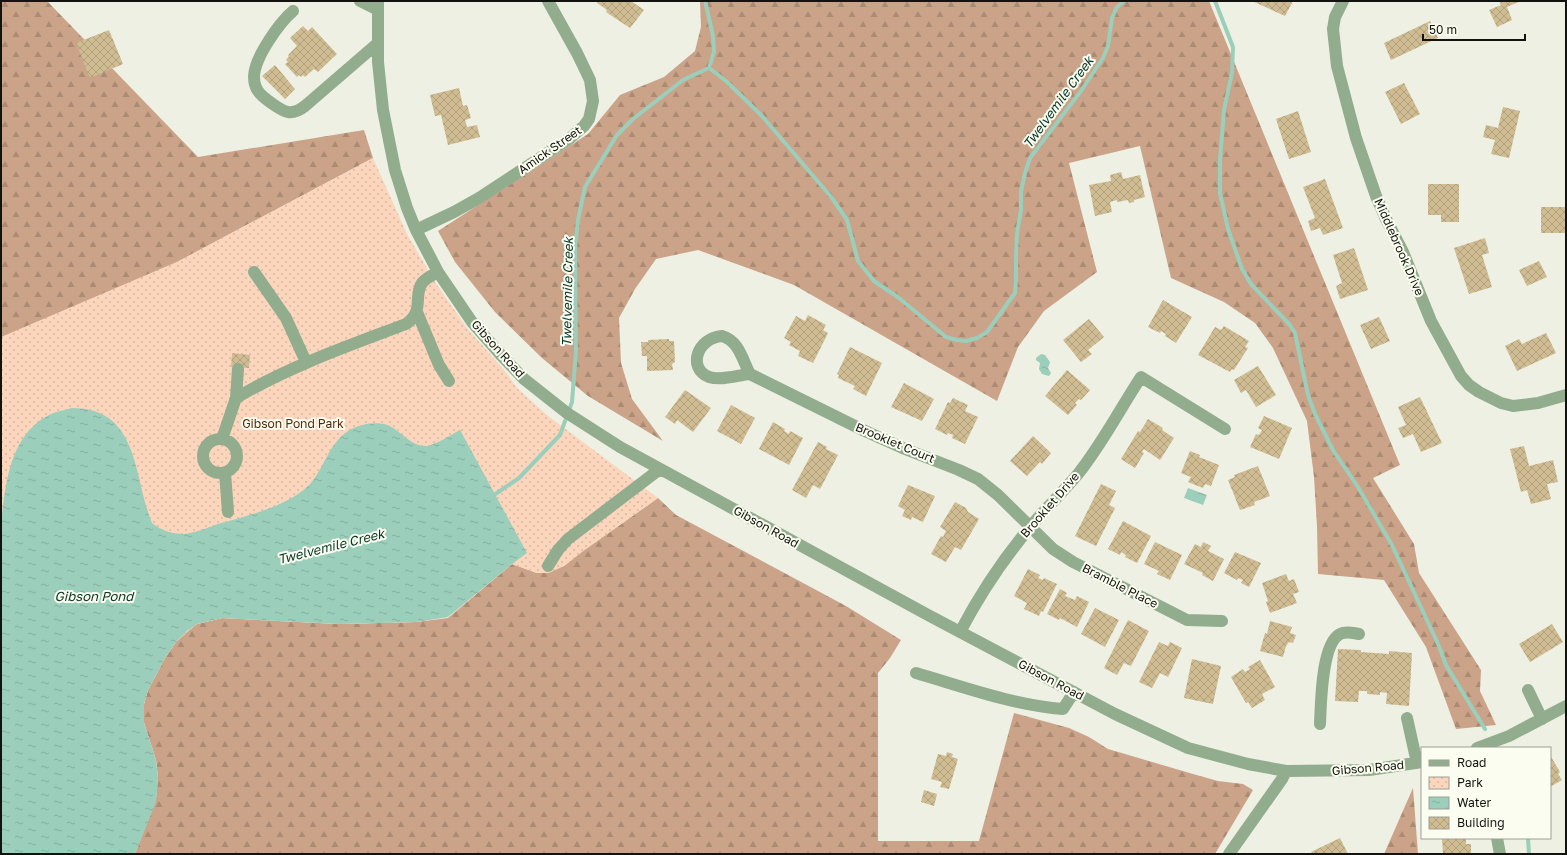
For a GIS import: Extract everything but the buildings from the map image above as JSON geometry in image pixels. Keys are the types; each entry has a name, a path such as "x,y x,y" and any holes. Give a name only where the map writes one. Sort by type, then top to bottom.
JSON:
{"street":[{"name":"Gibson Road","path":"360,1 378,5 380,86 389,141 400,188 416,230 438,272 472,322 524,379 567,413 598,434 660,469 960,632 1074,692 1188,748 1248,764 1286,771 1368,770 1419,763"},
{"name":"Amick Street","path":"416,230 479,198 569,139 584,126 589,119 593,101 590,80 548,1"},
{"name":"Middlebrook Drive","path":"1343,1 1335,17 1333,29 1337,66 1356,138 1376,196 1386,219 1403,252 1431,321 1457,369 1469,385 1501,403 1513,406 1538,403 1566,395"},
{"path":"293,11 280,24 269,41 254,76 255,86 258,91 285,111 296,111 305,106 378,44"},
{"path":"254,272 286,318 306,362"},
{"path":"236,398 259,384 306,362 406,324 417,312 420,287 422,283 438,272"},
{"path":"417,312 439,365 449,381"},
{"path":"722,336 728,338 735,343 750,374 725,378 708,376 702,372 699,366 697,359 698,351 702,345 714,337 722,336"},
{"path":"222,439 236,398 238,369"},
{"name":"Brooklet Court","path":"750,374 904,449 978,479 998,495 1031,526"},
{"name":"Brooklet Drive","path":"960,632 975,603 996,570 1031,526 1082,469 1141,376 1225,429"},
{"path":"217,439 222,439 232,443 237,452 237,457 233,467 225,472 214,472 206,465 203,455 207,445 217,439"},
{"path":"548,566 563,544 571,536 660,469"},
{"path":"225,472 228,512"},
{"name":"Bramble Place","path":"1031,526 1053,549 1072,562 1187,620 1222,621"},
{"path":"1320,724 1322,678 1330,647 1338,635 1347,633 1358,634"},
{"path":"916,673 991,695 1047,708 1063,709 1074,692"},
{"path":"1528,690 1542,719"},
{"path":"1480,747 1509,736 1566,707"},
{"path":"1407,718 1419,763"},
{"path":"1230,854 1286,771"},
{"path":"1497,839 1500,854"}],"green space":[{"path":"1,1 47,1 198,157 364,130 373,158 179,261 1,526"},
{"path":"700,1 1209,1 1400,465 1373,478 1414,544 1419,573 1481,670 1480,691 1496,725 1456,729 1426,647 1384,580 1318,574 1314,477 1307,421 1273,348 1255,323 1224,302 1171,278 1140,146 1069,163 1097,272 1044,311 1018,347 997,401 794,285 698,250 656,259 635,289 619,318 621,363 632,399 663,441 588,396 542,358 495,312 455,262 438,231 588,134 620,95 664,77 695,51 701,27"},
{"name":"Gibson Pond Park","path":"373,158 407,234 435,282 467,328 505,371 517,388 548,416 658,498 564,566 549,573 537,573 512,564 448,617 416,622 339,624 222,618 197,624 176,642 165,658 148,690 144,704 144,723 156,760 158,778 135,854 1,854 1,337 179,261"},
{"path":"658,498 676,515 846,606 901,640 890,658 878,673 878,841 979,841 1014,713 1069,728 1089,737 1108,749 1218,781 1243,784 1253,790 1215,854 135,854 156,799 158,778 156,760 144,723 144,704 148,690 165,658 176,642 197,624 222,618 339,624 416,622 448,618 512,564 537,573 564,566"},
{"path":"1413,788 1418,854 1384,854"}],"water":[{"path":"1041,354 1045,355 1050,362 1048,368 1051,373 1049,376 1042,374 1039,369 1040,363 1036,360 1036,358"},
{"name":"Gibson Pond","path":"72,408 94,411 111,420 122,432 130,448 136,466 152,523 166,531 179,534 196,531 265,510 298,494 313,481 335,443 353,428 372,423 385,424 413,443 421,446 429,446 460,430 527,553 448,617 416,622 339,624 222,618 197,624 176,642 165,658 148,690 144,704 144,723 156,760 158,778 156,802 135,854 1,854 1,526 5,494 12,462 18,447 26,434 37,423 51,414"},
{"path":"1188,488 1207,495 1203,505 1184,498"}],"waterway":[{"path":"705,1 713,36 714,52 709,68"},
{"name":"Twelvemile Creek","path":"709,68 726,81 762,116 832,198 847,220 858,261 874,281 899,298 946,337 966,341 977,338 987,332 1015,293 1017,234 1021,210 1021,191 1030,158 1081,91 1103,58 1108,46 1112,18 1117,7 1124,1"},
{"path":"1215,1 1233,47 1232,73 1224,110 1220,160 1220,193 1228,229 1242,269 1251,284 1290,325 1295,333 1308,395 1315,414 1333,450 1358,487 1392,545 1439,646 1446,665 1485,729"},
{"name":"Twelvemile Creek","path":"491,497 519,478 560,435 572,402 576,351 575,248 578,220 585,187 617,135 633,119 683,80 709,68"},
{"path":"1528,839 1529,854"}]}
